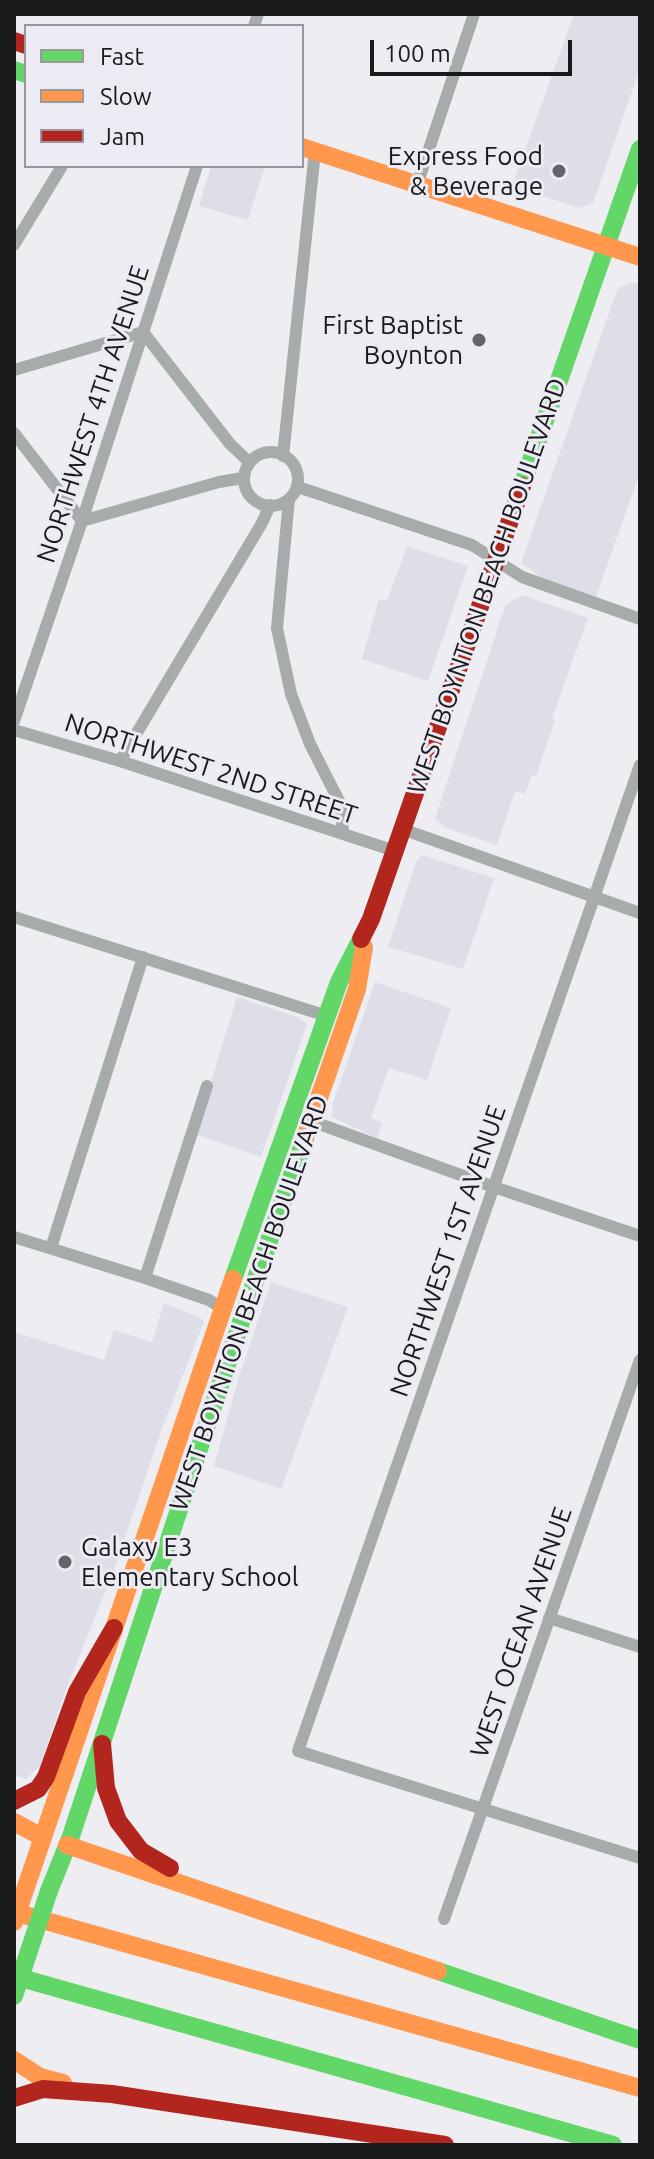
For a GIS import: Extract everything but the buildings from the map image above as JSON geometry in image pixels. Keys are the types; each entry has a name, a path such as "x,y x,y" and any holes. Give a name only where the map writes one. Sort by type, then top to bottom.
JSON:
{"main road":[{"path":"308,149 640,257"},
{"name":"WEST BOYNTON BEACH BOULEVARD","path":"14,1922 223,1309 339,982 368,926 395,851 640,149"},
{"name":"WEST BOYNTON BEACH BOULEVARD","path":"14,1996 357,989 368,926"},
{"path":"198,1455 202,1404 226,1331 223,1309"},
{"path":"14,1801 38,1789 46,1777 77,1692 114,1628"},
{"path":"102,1744 109,1799 118,1821 133,1842 158,1863 187,1874 243,1904"},
{"path":"14,1822 42,1837 640,2040"},
{"path":"14,1912 640,2088"},
{"path":"14,1976 613,2145"},
{"path":"14,2060 40,2077 112,2094"},
{"path":"14,2098 43,2089 112,2094 445,2145"}],"street":[{"path":"417,185 474,14"},
{"path":"283,456 308,149"},
{"path":"14,245 61,168"},
{"name":"NORTHWEST 4TH AVENUE","path":"14,721 196,168"},
{"path":"14,370 143,332 230,444 249,462"},
{"path":"14,433 82,521 243,478"},
{"path":"264,454 283,456 296,470 298,487 284,503 270,505 258,501 250,495 243,478 249,462 264,454"},
{"path":"298,487 472,545 522,577 640,619"},
{"path":"289,499 277,628 281,655 300,720 341,805 343,833"},
{"path":"120,761 270,505"},
{"name":"NORTHWEST 2ND STREET","path":"14,730 120,761 395,851"},
{"name":"NORTHWEST 1ST AVENUE","path":"484,1808 298,1751 640,765"},
{"path":"402,829 640,913"},
{"path":"14,917 327,1016"},
{"path":"51,1248 143,957"},
{"path":"145,1278 207,1086"},
{"path":"311,1121 640,1236"},
{"path":"14,1237 209,1300 223,1309"},
{"name":"WEST OCEAN AVENUE","path":"444,1919 640,1360"},
{"path":"549,1618 640,1647"},
{"path":"484,1808 640,1858"}],"shaded area":[{"path":"574,14 640,14 640,69 593,203 579,208 512,186"},
{"path":"210,168 264,168 248,220 199,206"},
{"path":"632,282 640,284 640,472 596,597 544,579 521,563 616,293 621,286"},
{"path":"407,546 468,566 428,681 362,659 379,599 387,601"},
{"path":"522,595 588,618 552,718 555,720 536,776 532,775 525,794 515,791 497,845 446,828 435,819 505,606"},
{"path":"422,855 494,878 463,969 388,947 416,862"},
{"path":"375,982 451,1008 427,1080 389,1068 371,1118 382,1123 377,1138 332,1117 333,1103"},
{"path":"237,997 298,1017 307,1024 261,1157 195,1134"},
{"path":"271,1282 348,1307 281,1489 214,1466 240,1373"},
{"name":"Galaxy E3 Elementary School","path":"164,1303 204,1322 164,1423 114,1570 64,1695 40,1766 26,1779 14,1775 14,1332 104,1360 114,1330 152,1342"}],"traffic: fast":[{"path":"14,70 24,73"},
{"path":"522,486 640,149"},
{"path":"233,1279 339,982 361,939"},
{"path":"49,1891 71,1836 305,1138"},
{"path":"14,1996 49,1891"},
{"path":"438,1971 640,2040"},
{"path":"14,1976 613,2145"}],"traffic: slow":[{"path":"304,148 640,257"},
{"path":"305,1138 357,989 364,947"},
{"path":"27,1884 233,1279"},
{"path":"14,1822 42,1837"},
{"path":"67,1845 438,1971"},
{"path":"14,1922 27,1884"},
{"path":"14,1912 640,2088"},
{"path":"14,2060 40,2077 63,2083"}],"traffic: jam":[{"path":"14,41 24,44"},
{"path":"361,939 371,919 522,486"},
{"path":"14,1801 38,1789 46,1777 77,1692 114,1628"},
{"path":"102,1744 106,1788 118,1821 141,1851 170,1868"},
{"path":"14,2098 43,2089 112,2094 445,2145"}],"place":[{"name":"Express Food & Beverage","path":"559,171"},
{"name":"First Baptist Boynton","path":"479,340"},
{"name":"Galaxy E3 Elementary School","path":"65,1562"}]}
